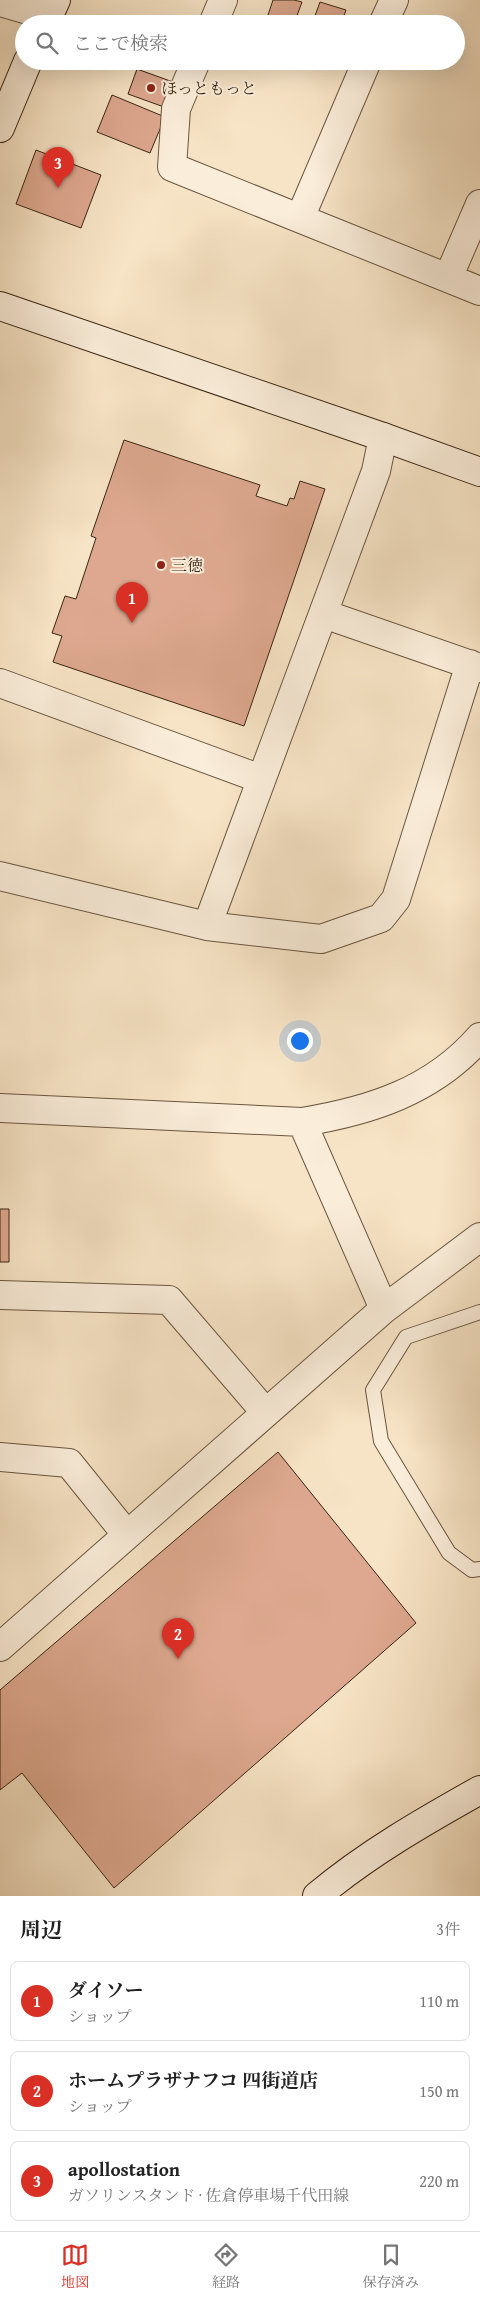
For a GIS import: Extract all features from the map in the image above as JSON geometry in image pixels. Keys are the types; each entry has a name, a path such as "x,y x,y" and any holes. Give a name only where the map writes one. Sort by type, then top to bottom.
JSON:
{"street":[{"path":"216,15 223,0"},
{"path":"388,15 394,0"},
{"path":"0,2 50,13"},
{"path":"0,128 24,70"},
{"path":"192,70 176,109 172,167 480,291"},
{"path":"300,218 363,70"},
{"path":"448,278 480,204"},
{"path":"0,306 480,472"},
{"path":"208,926 376,471 383,437"},
{"path":"0,876 208,926 321,939 381,918 396,899 475,666 324,614"},
{"path":"0,683 261,779"},
{"path":"0,1108 302,1122 340,1116 390,1101 430,1080 472,1046 480,1037"},
{"path":"302,1122 384,1309"},
{"path":"0,1647 384,1309 480,1237"},
{"path":"0,1295 169,1300 266,1413"},
{"path":"0,1457 69,1462 127,1535"},
{"path":"317,1896 358,1863 424,1821 480,1790"}],"lane":[{"path":"480,1312 406,1337 373,1390 381,1441 449,1554 472,1570 480,1569"}],"building":[{"path":"273,0 302,2 297,15 268,15"},
{"path":"320,2 346,10 344,15 315,15"},
{"name":"ほっともっと","path":"137,70 173,82 164,107 128,94"},
{"path":"112,95 165,117 150,153 97,132"},
{"path":"36,150 101,175 81,228 16,204"},
{"path":"124,440 260,485 256,496 287,506 290,498 294,499 300,481 325,489 244,726 53,662 62,636 52,633 65,596 76,599 96,538 91,536"},
{"path":"0,1209 9,1209 9,1262 0,1262"},
{"path":"278,1452 416,1623 114,1888 22,1773 0,1790 0,1690"}],"place":[{"name":"ほっともっと","path":"151,88"},
{"name":"apollostation","path":"58,188"},
{"name":"三徳","path":"161,565"},
{"name":"ダイソー","path":"132,623"},
{"name":"ホームプラザナフコ 四街道店","path":"178,1659"}]}
